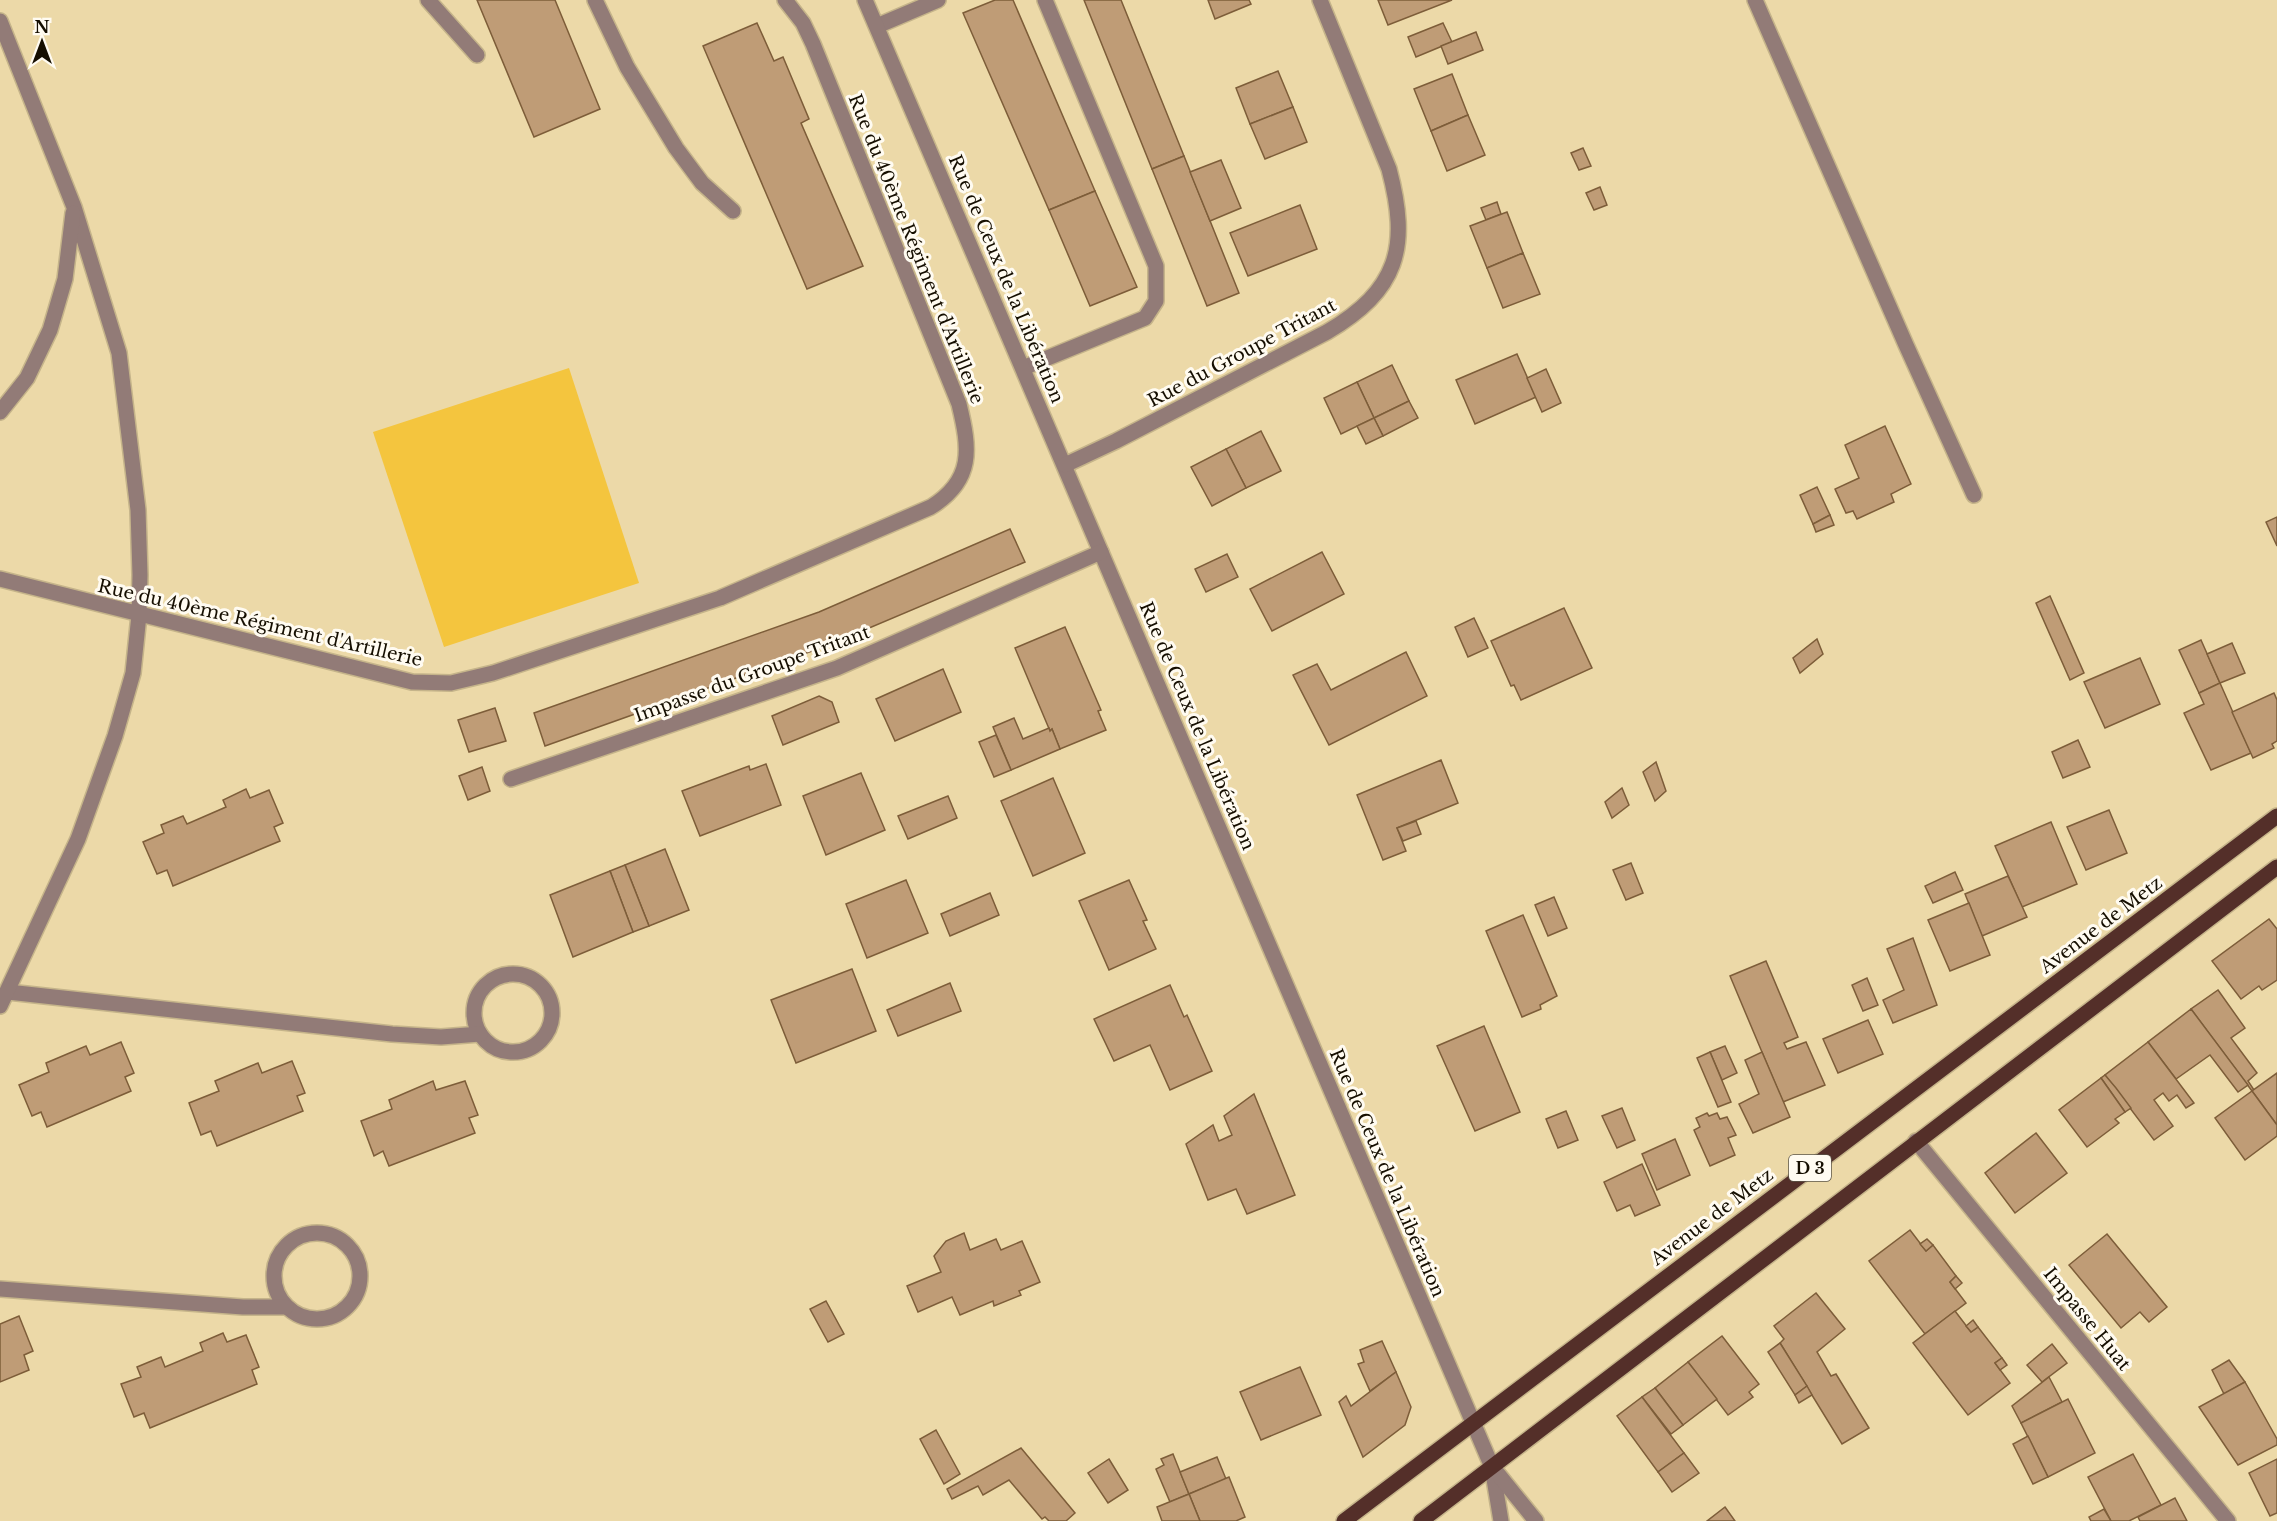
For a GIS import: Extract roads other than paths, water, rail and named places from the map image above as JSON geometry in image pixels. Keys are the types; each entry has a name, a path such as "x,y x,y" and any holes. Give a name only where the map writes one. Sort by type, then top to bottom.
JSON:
{"main road":[{"name":"Avenue de Metz","path":"1344,1521 2277,816"},
{"name":"D 3","path":"1420,1521 2277,867"}],"street":[{"path":"428,0 477,56"},
{"path":"596,0 627,67 676,148 702,183 733,211"},
{"name":"Rue du 40ème Régiment d'Artillerie","path":"0,579 412,682 451,683 493,674 720,598 930,507 947,496 960,479 966,456 966,431 959,404 813,44 803,23 785,0"},
{"name":"Rue de Ceux de la Libération","path":"865,0 1492,1467"},
{"path":"877,27 939,0"},
{"path":"1023,368 1145,318 1156,301 1156,266 1045,0"},
{"name":"Rue du Groupe Tritant","path":"1065,465 1327,332 1353,316 1373,299 1388,276 1396,252 1399,227 1397,198 1389,170 1320,0"},
{"path":"1755,0 1974,495"},
{"path":"0,21 74,207 119,353 138,510 139,615 133,673 99,785 78,839 0,1006"},
{"path":"0,412 27,378 50,330 66,279 74,207"},
{"name":"Impasse du Groupe Tritant","path":"512,779 837,668 1101,552"},
{"path":"8,992 392,1034 441,1037 480,1034 495,1048 512,1052 524,1050 535,1044 544,1036 550,1025 552,1013 544,990 536,982 524,976 510,974 497,977 486,985 478,996 474,1009 475,1022 480,1034"},
{"name":"Impasse Huat","path":"1916,1141 2228,1521"},
{"path":"0,1289 243,1307 286,1306 298,1315 313,1319 328,1318 342,1312 353,1301 359,1287 360,1272 357,1258 348,1245 337,1237 311,1233 298,1237 286,1245 276,1262 274,1283 278,1295 286,1306"},
{"path":"1492,1467 1501,1521"},
{"path":"1492,1467 1536,1521"}]}
